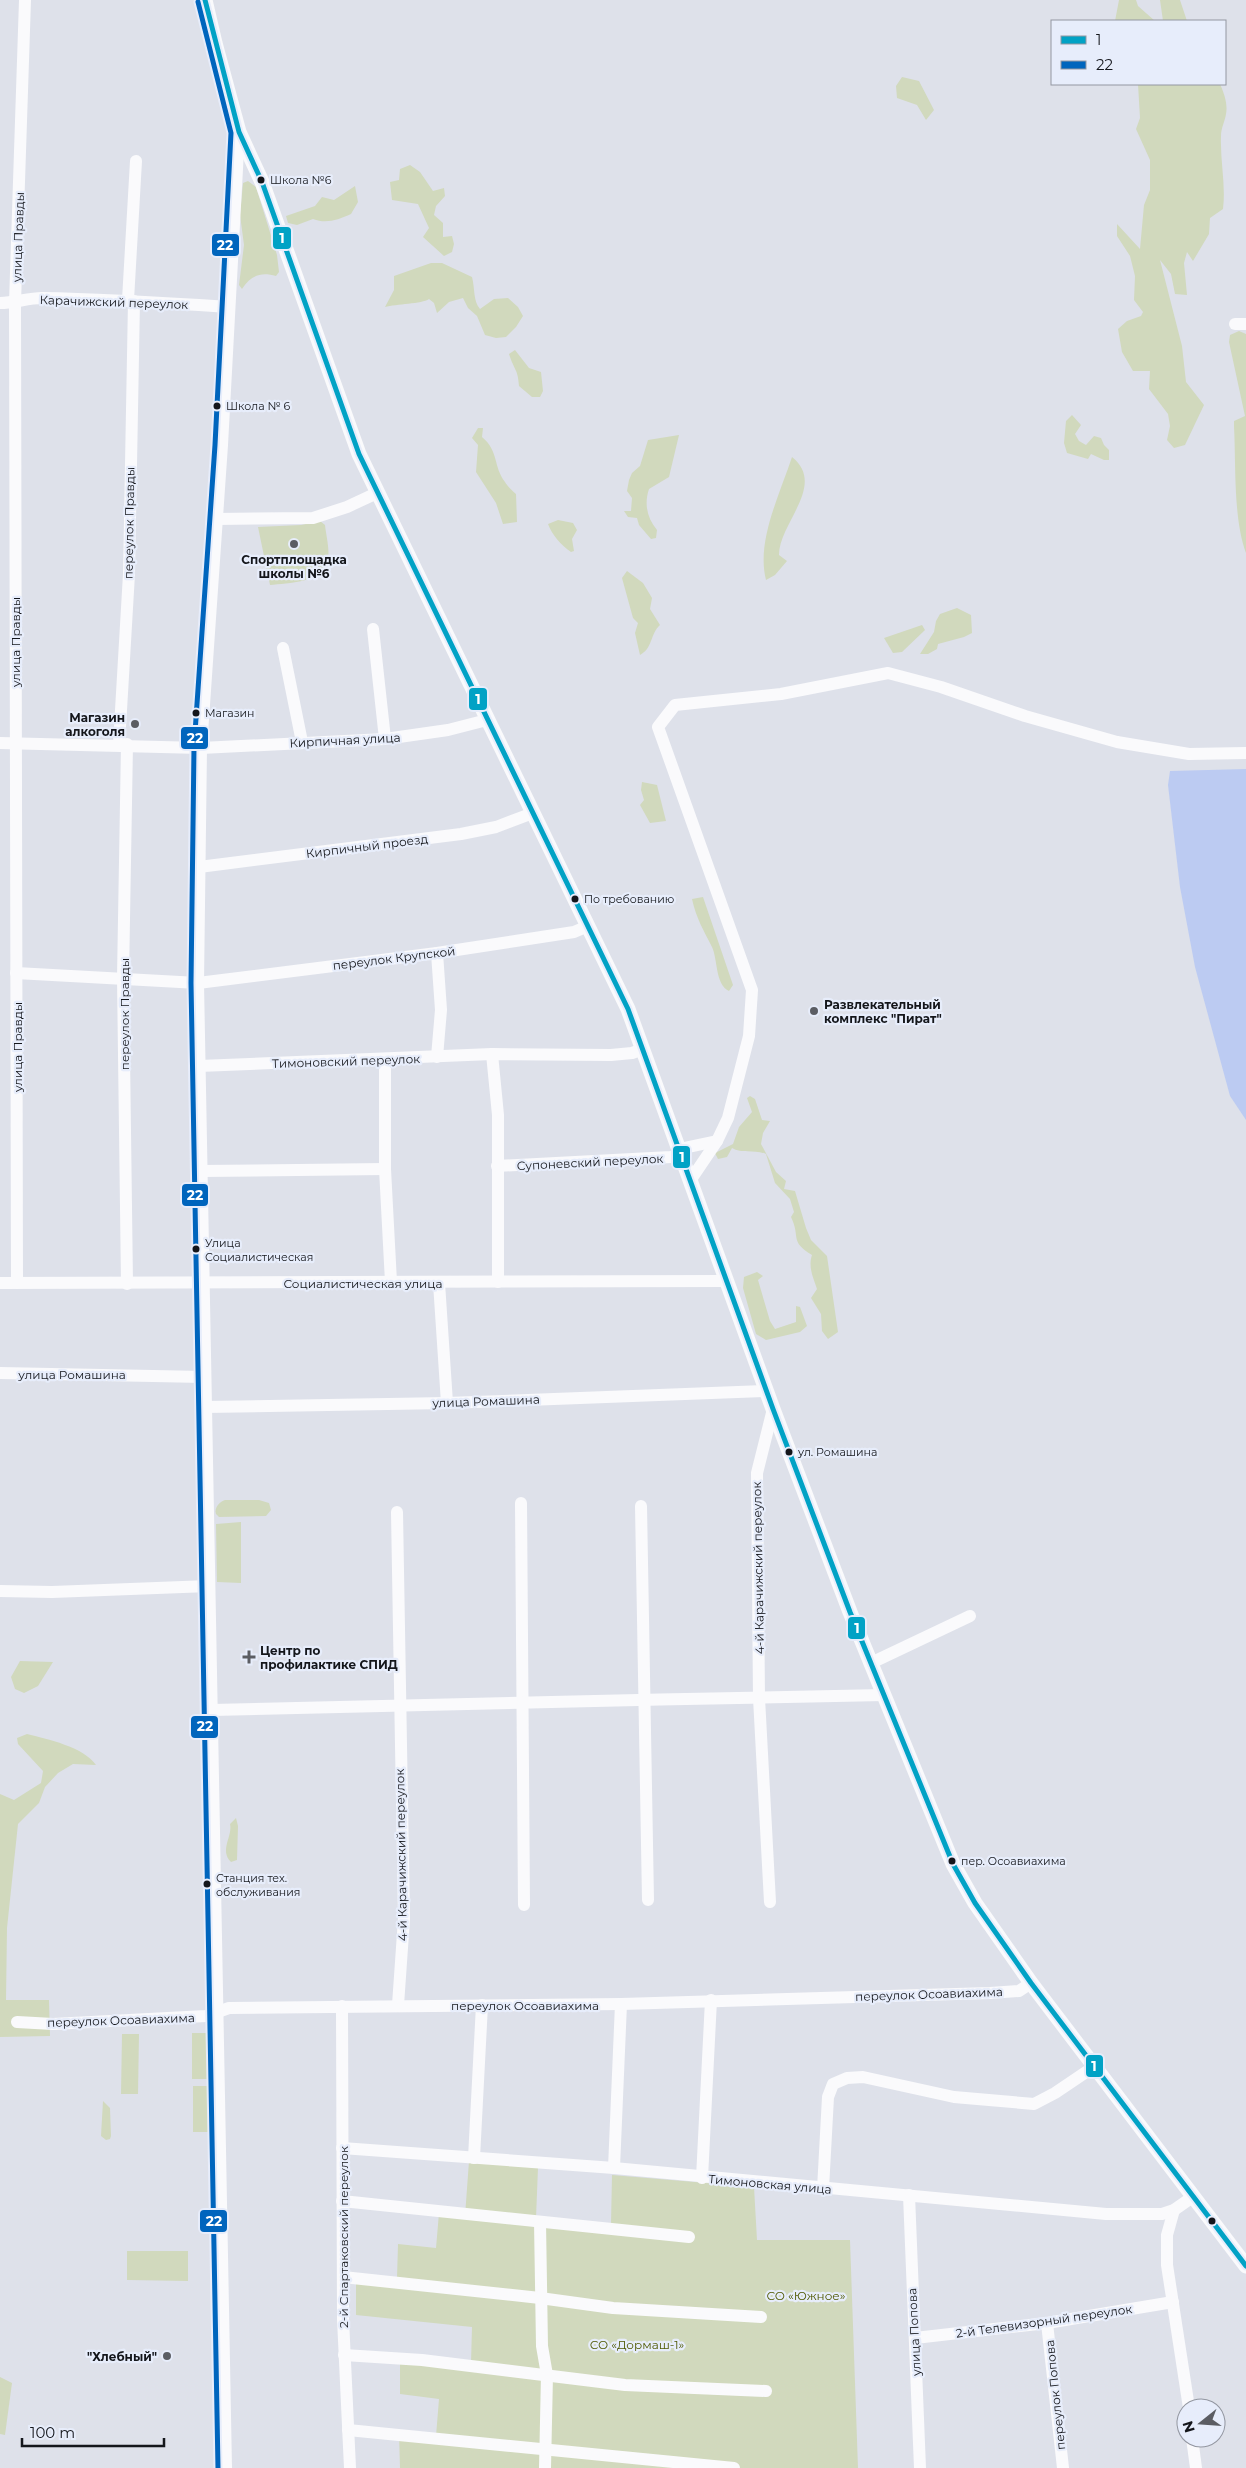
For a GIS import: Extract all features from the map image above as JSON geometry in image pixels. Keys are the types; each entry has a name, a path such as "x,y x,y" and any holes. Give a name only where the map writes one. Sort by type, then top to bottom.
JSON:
{"main road":[{"path":"205,0 214,43 239,132 262,182 359,454 628,1009 725,1281 773,1409 884,1695 953,1864 975,1903 1032,1983 1246,2266"}],"street":[{"name":"улица Правды","path":"17,1284 15,303 25,0"},
{"path":"226,2468 216,2012 212,1710 204,1407 198,983 201,748 239,132"},
{"name":"переулок Правды","path":"127,1284 123,978 123,744 129,574 131,300 136,161"},
{"name":"Карачижский переулок","path":"0,303 15,303 38,298 131,300 229,307"},
{"path":"216,519 313,518 348,507 377,493"},
{"path":"373,629 385,739"},
{"path":"283,648 302,742"},
{"path":"690,1181 717,1141 728,1118 749,1036 752,990 658,727 674,705 781,694 888,673 941,687 1025,716 1117,742 1189,754 1246,753"},
{"name":"Кирпичная улица","path":"0,743 123,744 201,748 385,739 448,730 487,720"},
{"name":"Кирпичный проезд","path":"199,867 460,834 496,827 533,813"},
{"name":"переулок Крупской","path":"16,973 198,983 436,953 574,932 588,926"},
{"path":"436,953 441,1010 437,1057"},
{"name":"Тимоновский переулок","path":"199,1066 385,1060 492,1054 611,1055 632,1053 642,1049"},
{"path":"492,1054 498,1115 498,1282"},
{"path":"385,1060 385,1169 390,1282"},
{"name":"Супоневский переулок","path":"498,1166 671,1157 680,1151 717,1141"},
{"path":"201,1171 385,1169"},
{"name":"Социалистическая улица","path":"0,1283 725,1281"},
{"path":"439,1283 447,1403"},
{"name":"улица Ромашина","path":"0,1374 204,1377"},
{"name":"улица Ромашина","path":"204,1407 447,1403 767,1391"},
{"name":"4-й Карачижский переулок","path":"770,1902 759,1698 757,1474 773,1409"},
{"path":"521,1503 524,1905"},
{"path":"642,1506 643,1700 648,1900"},
{"name":"4-й Карачижский переулок","path":"396,1512 404,1919 398,2005"},
{"path":"0,1591 52,1592 209,1586"},
{"path":"872,1663 970,1616"},
{"path":"212,1710 399,1704 884,1695"},
{"name":"переулок Осоавиахима","path":"17,2022 53,2024 206,2016 229,2008 621,2004 990,1993 1019,1990 1032,1983"},
{"path":"702,2178 711,2000"},
{"path":"614,2168 621,2004"},
{"path":"474,2158 482,2005"},
{"name":"2-й Спартаковский переулок","path":"342,2006 344,2355 350,2468"},
{"path":"823,2189 828,2097 833,2084 847,2078 863,2077 954,2097 1034,2104 1055,2094 1095,2066"},
{"name":"Тимоновская улица","path":"342,2148 614,2168 702,2178 1106,2214 1162,2214 1174,2210 1194,2196"},
{"name":"улица Попова","path":"909,2195 920,2468"},
{"path":"342,2201 690,2237"},
{"path":"1174,2210 1167,2235 1167,2265 1187,2398"},
{"path":"540,2222 542,2346 547,2375 545,2468"},
{"path":"343,2277 540,2298 613,2308 761,2317"},
{"name":"2-й Телевизорный переулок","path":"915,2338 1047,2323 1173,2302"},
{"name":"переулок Попова","path":"1047,2323 1063,2468"},
{"path":"344,2355 422,2360 625,2386 766,2391"},
{"path":"348,2430 734,2468"},
{"path":"1193,2448 1196,2468"}],"green space":[{"path":"1119,0 1136,0 1138,6 1154,20 1115,20"},
{"path":"1160,0 1180,0 1187,20 1163,20"},
{"path":"902,77 919,81 934,110 926,120 917,105 897,98 896,86"},
{"path":"1138,85 1220,85 1224,95 1226,114 1221,136 1223,209 1210,218 1209,234 1193,261 1187,252 1184,263 1187,295 1175,294 1171,274 1160,260 1182,346 1186,382 1204,405 1185,445 1174,448 1167,440 1170,426 1168,414 1149,389 1150,371 1133,371 1122,352 1118,329 1127,321 1141,316 1143,312 1134,300 1135,276 1130,256 1117,236 1117,224 1140,249 1144,205 1150,190 1150,160 1136,129 1140,118"},
{"path":"410,165 420,172 433,191 444,188 445,196 436,206 434,215 443,223 443,237 452,236 454,244 452,252 444,256 423,237 429,228 418,204 392,200 390,182 399,180 400,169"},
{"path":"248,181 256,187 277,255 279,272 276,276 266,274 257,276 249,280 242,289 239,285 244,245 240,215 243,183"},
{"path":"355,186 358,202 351,214 332,221 313,219 297,225 288,223 286,216 315,206 322,197 334,200"},
{"path":"431,263 442,263 472,277 475,298 480,309 494,299 508,298 518,307 523,316 516,327 506,337 496,338 485,335 477,316 468,308 463,298 449,302 437,313 434,303 429,299 421,302 385,307 394,290 394,276"},
{"path":"1239,331 1246,334 1246,553 1237,507 1234,426 1234,421 1245,416 1229,342 1230,335"},
{"path":"515,350 529,368 541,372 543,391 540,397 532,397 519,386 517,373 509,354"},
{"path":"1072,415 1081,425 1075,434 1079,441 1086,445 1094,436 1101,438 1109,450 1109,460 1104,460 1091,454 1088,459 1067,453 1064,443 1066,421"},
{"path":"478,428 483,428 482,437 494,453 501,476 516,494 517,522 503,524 496,503 476,472 478,445 472,438"},
{"path":"679,435 669,477 649,489 647,495 647,511 657,530 656,538 651,539 639,525 637,518 628,517 624,511 631,511 632,498 627,491 629,480 632,473 640,466 648,440"},
{"path":"792,457 801,468 805,480 803,492 781,543 779,555 787,561 775,575 766,580 764,550 767,534"},
{"path":"558,520 573,523 577,530 572,539 574,551 571,552 554,536 548,524"},
{"name":"Спортплощадка школы №6","path":"320,521 325,525 328,547 328,560 325,568 304,580 270,585 258,527 301,525"},
{"path":"627,571 643,583 652,598 650,609 660,625 654,632 647,649 640,655 635,633 638,623 633,618 622,578"},
{"path":"957,608 971,615 972,633 938,644 937,649 928,654 920,654 934,632 936,621 940,614"},
{"path":"922,625 925,630 902,652 893,653 884,638"},
{"path":"642,782 657,785 666,821 650,823 640,805 644,800 641,790"},
{"path":"703,897 733,985 729,991 721,983 714,952 692,899"},
{"path":"750,1096 755,1099 762,1120 770,1121 763,1133 761,1144 776,1172 786,1181 784,1189 795,1191 811,1240 827,1256 838,1332 828,1339 822,1331 821,1314 811,1298 817,1289 811,1268 812,1255 800,1246 798,1242 791,1217 794,1212 790,1199 775,1183 766,1154 740,1151 732,1148 727,1157 718,1159 715,1153 733,1144 739,1127 752,1112 747,1098"},
{"path":"757,1272 763,1276 758,1280 770,1321 775,1329 796,1322 796,1306 800,1307 807,1326 800,1332 766,1340 756,1334 743,1288 744,1277"},
{"path":"225,1500 259,1500 269,1503 271,1510 266,1516 219,1517 216,1514 216,1507"},
{"path":"241,1522 241,1583 217,1582 216,1524"},
{"path":"20,1661 53,1662 38,1686 24,1693 15,1689 11,1677"},
{"path":"27,1734 54,1741 83,1753 96,1765 73,1764 58,1773 45,1787 39,1803 18,1824 7,1928 6,2000 49,2000 50,2036 0,2037 0,1794 14,1800 41,1783 43,1771 18,1744 17,1738"},
{"path":"236,1818 238,1826 237,1860 231,1862 226,1853 226,1848 230,1824"},
{"path":"192,2033 210,2033 211,2079 192,2079"},
{"path":"122,2034 139,2034 138,2094 121,2094"},
{"path":"193,2086 211,2086 211,2132 193,2132"},
{"path":"103,2101 110,2108 111,2136 110,2139 106,2140 101,2136"},
{"name":"СО «Дормаш-1»","path":"469,2161 538,2168 536,2218 611,2224 612,2175 754,2187 757,2240 850,2240 858,2468 400,2468 399,2433 436,2436 439,2399 400,2394 400,2356 471,2363 472,2327 356,2315 356,2274 397,2278 398,2244 436,2248 439,2213 465,2216"},
{"path":"127,2251 188,2251 188,2281 127,2280"},
{"path":"0,2377 12,2383 5,2435 0,2434"}],"water":[{"path":"1246,769 1246,1120 1230,1096 1195,967 1180,887 1168,785 1170,771"}],"transit line":[{"name":"1","path":"205,0 239,132 262,182 359,454 628,1009 773,1409 850,1612 953,1864 975,1903 1031,1983 1246,2266"},
{"name":"22","path":"198,2 231,133 215,445 194,747 191,983 218,2468"}],"place":[{"name":"Школа №6","path":"261,180"},
{"name":"Школа № 6","path":"217,406"},
{"name":"Спортплощадка школы №6","path":"294,544"},
{"name":"Магазин","path":"196,713"},
{"name":"Магазин алкоголя","path":"135,724"},
{"name":"По требованию","path":"575,899"},
{"name":"Развлекательный комплекс \"Пират\"","path":"814,1011"},
{"name":"Улица Социалистическая","path":"196,1249"},
{"name":"ул. Ромашина","path":"789,1452"},
{"name":"Центр по профилактике СПИД","path":"249,1657"},
{"name":"пер. Осоавиахима","path":"952,1861"},
{"name":"Станция тех. обслуживания","path":"207,1884"},
{"name":"\"Хлебный\"","path":"167,2356"}],"park label":[{"name":"СО «Южное»","path":"806,2295"}]}
